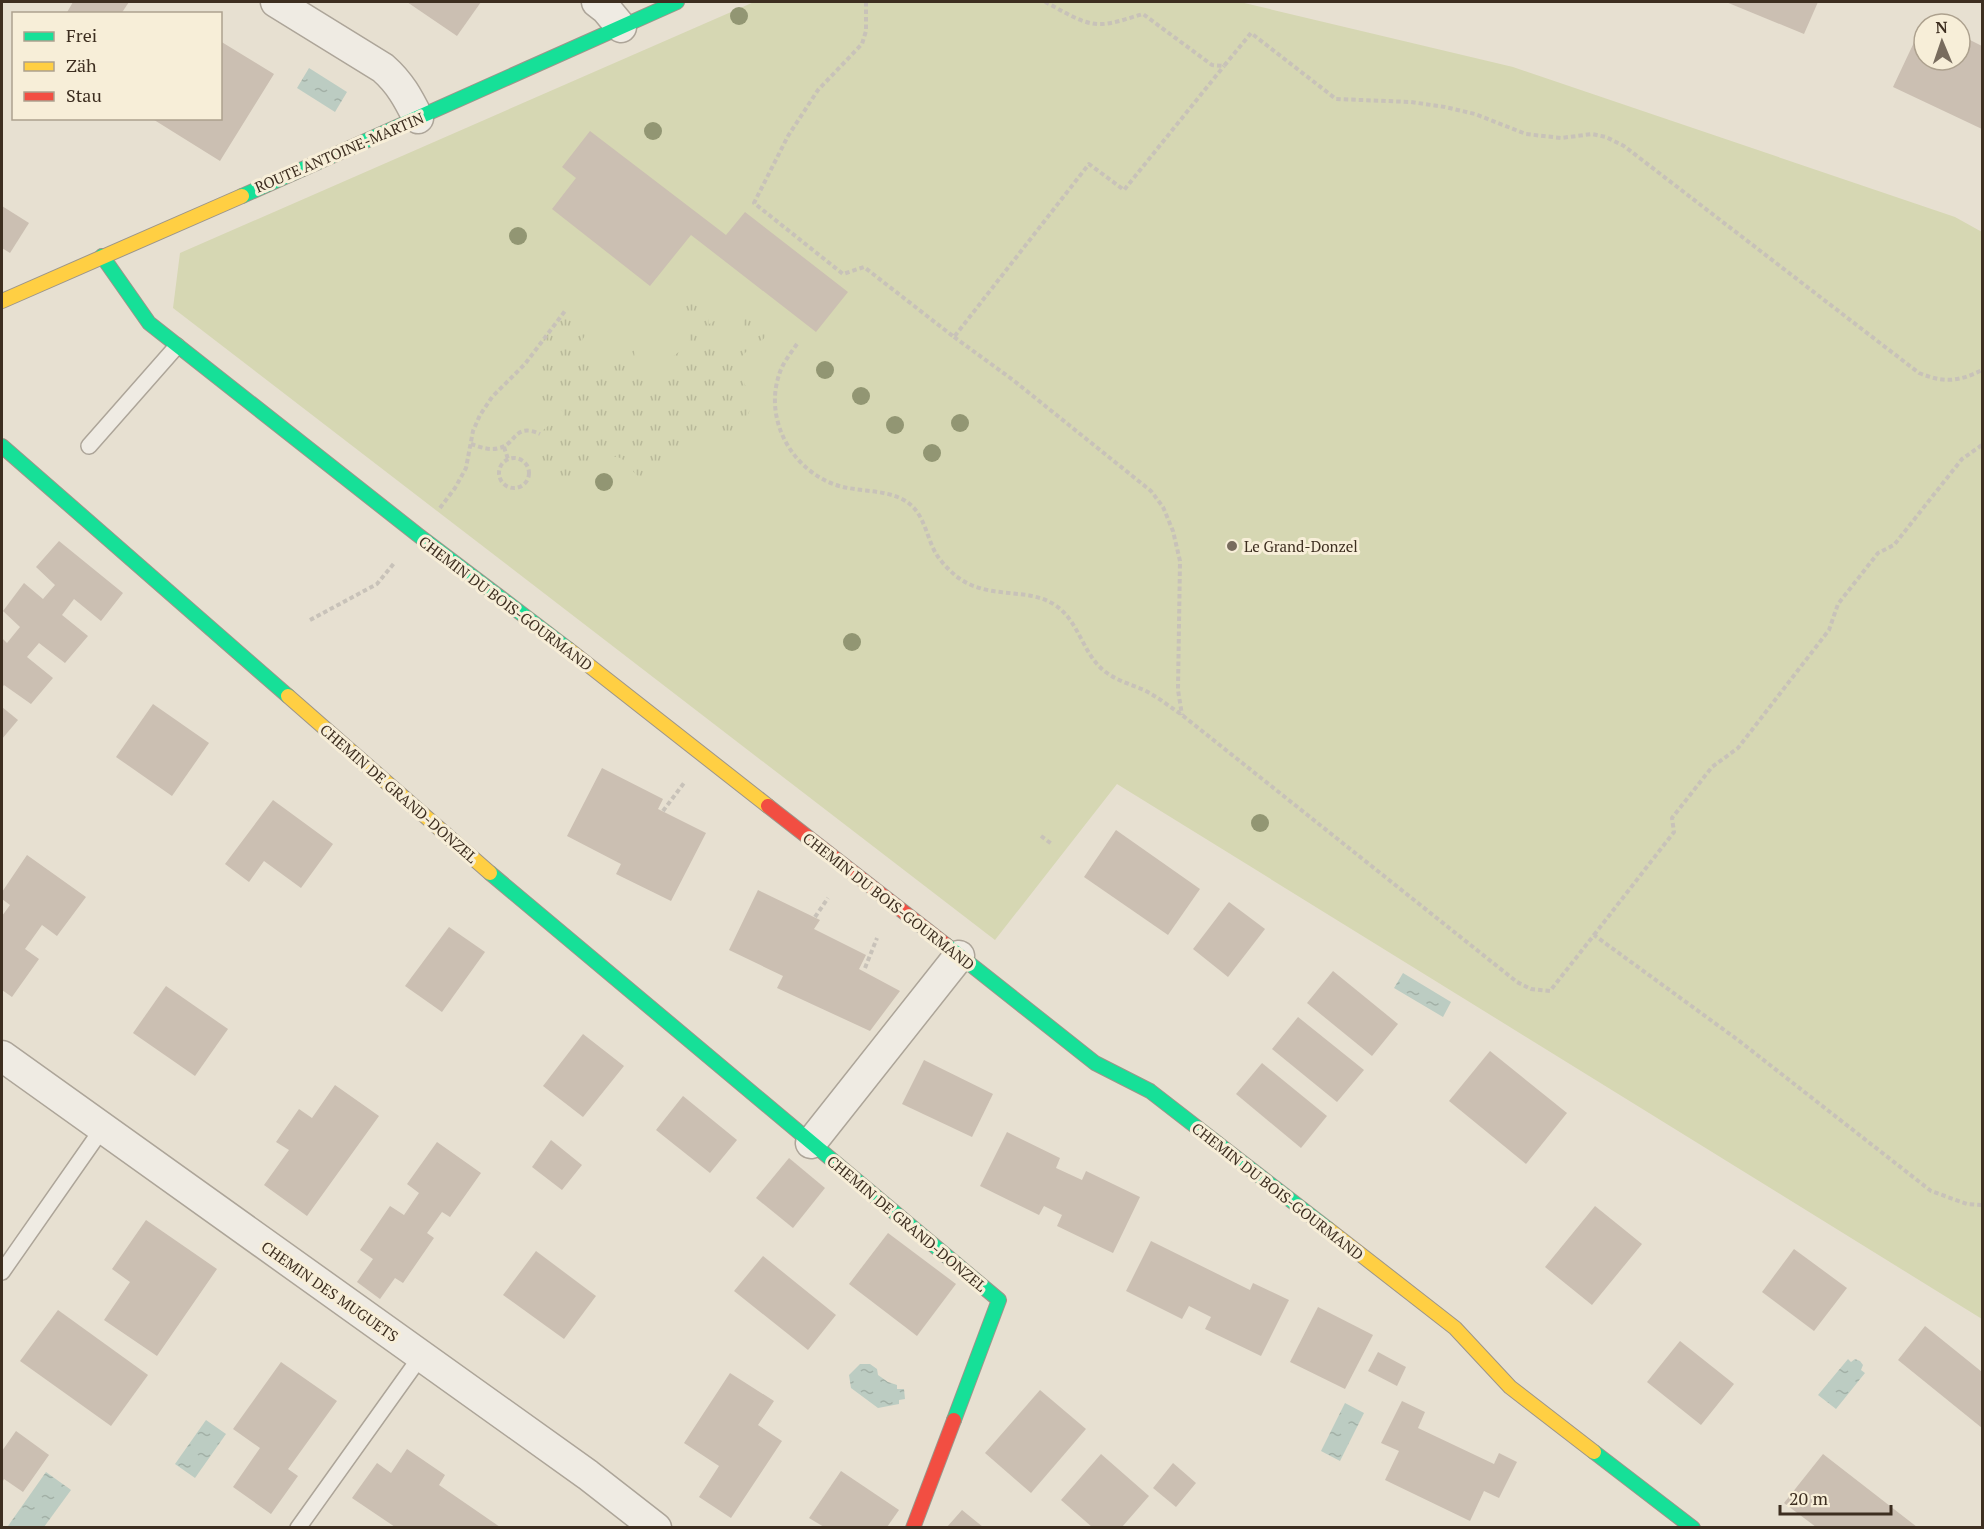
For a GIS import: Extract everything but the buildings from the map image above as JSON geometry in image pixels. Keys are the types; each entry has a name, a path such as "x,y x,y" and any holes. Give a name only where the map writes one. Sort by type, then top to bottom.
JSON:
{"street":[{"path":"276,2 390,74 405,91 418,118"},
{"path":"597,2 621,27"},
{"name":"ROUTE ANTOINE-MARTIN","path":"2,301 676,2"},
{"name":"CHEMIN DU BOIS-GOURMAND","path":"102,256 149,323 177,346 418,536 612,683 1095,1063 1150,1091 1427,1306 1455,1328 1510,1387 1693,1527"},
{"name":"CHEMIN DE GRAND-DONZEL","path":"2,446 487,870 999,1300 913,1527"},
{"path":"807,1139 959,956"},
{"name":"CHEMIN DES MUGUETS","path":"2,1056 588,1475 656,1527"}],"lane":[{"path":"89,446 177,346"},
{"path":"2,1272 102,1129"},
{"path":"298,1527 420,1356"}],"path":[{"path":"866,2 866,31 862,44 818,90 788,136 754,203 843,274 864,267 1151,491 1163,507 1173,531 1180,561 1178,690 1182,715"},
{"path":"1045,2 1096,24 1113,23 1143,14 1212,65 1224,66"},
{"path":"954,337 1089,164 1125,190 1251,33 1336,99 1411,102 1445,107 1475,114 1526,134 1540,137 1561,138 1592,135 1606,137 1624,146 1918,373 1944,381 1959,379 1983,370"},
{"path":"310,620 377,584 418,536 459,482 466,468 477,422 486,406 525,364 565,311"},
{"path":"797,344 779,375 775,396 776,418 787,446 808,469 837,485 880,492 902,499 921,517 937,555 956,576 977,588 1035,597 1056,605 1073,623 1088,651 1102,669 1113,677 1154,696 1182,715 1517,982 1531,989 1550,991 1674,832 1672,818 1712,767 1738,748 1829,630 1838,604 1878,552 1894,544 1962,459 1983,445"},
{"path":"471,444 491,449 504,447 520,432 529,431 540,434"},
{"path":"504,447 508,459"},
{"path":"516,458 527,465 529,477 521,487 510,488 501,481 499,471 508,459 516,458"},
{"path":"1041,836 1053,845"},
{"path":"1594,935 1738,1040 1931,1191 1967,1204 1983,1205"}],"green space":[{"name":"Le Grand-Donzel","path":"754,2 1240,2 1513,67 1955,217 1982,232 1982,1319 1117,784 995,940 173,308 180,253"},
{"path":"690,295 706,312 709,324 721,317 723,321 726,319 729,329 716,338 727,347 736,346 744,339 744,321 751,307 773,325 763,339 741,358 741,376 748,390 751,405 743,422 736,429 728,432 701,430 688,433 679,443 671,468 659,477 643,479 623,459 617,457 604,459 576,482 558,481 550,476 538,461 537,442 541,433 548,426 561,422 564,413 547,404 538,393 536,378 544,361 535,351 565,311 590,329 581,345 582,357 589,366 606,369 616,362 623,346 634,346 637,372 643,380 655,383 663,380 671,358 689,344 688,331 673,316"}],"water":[{"path":"309,68 347,92 335,112 297,88"},
{"path":"1403,973 1451,1002 1443,1017 1394,988"},
{"path":"1848,1359 1851,1362 1855,1359 1860,1361 1863,1365 1861,1370 1865,1373 1836,1409 1818,1395"},
{"path":"860,1364 870,1364 877,1369 878,1375 897,1385 897,1389 904,1389 905,1399 899,1400 899,1404 878,1408 851,1388 849,1375"},
{"path":"1345,1403 1364,1413 1340,1461 1321,1451"},
{"path":"206,1420 226,1434 195,1478 175,1464"},
{"path":"46,1472 71,1490 44,1527 9,1527 8,1526"}],"traffic: fast":[{"path":"242,196 677,2"},
{"path":"102,256 149,323 418,535 568,649"},
{"path":"2,446 288,696"},
{"path":"490,873 999,1300 954,1420"},
{"path":"946,945 1095,1063 1150,1091 1328,1229"},
{"path":"1594,1452 1693,1528"}],"traffic: slow":[{"path":"2,301 242,196"},
{"path":"568,649 768,806"},
{"path":"288,696 490,873"},
{"path":"1328,1229 1455,1328 1510,1387 1594,1452"}],"traffic: jam":[{"path":"768,806 946,945"},
{"path":"913,1528 954,1420"}],"place":[{"name":"Le Grand-Donzel","path":"1232,546"}]}
